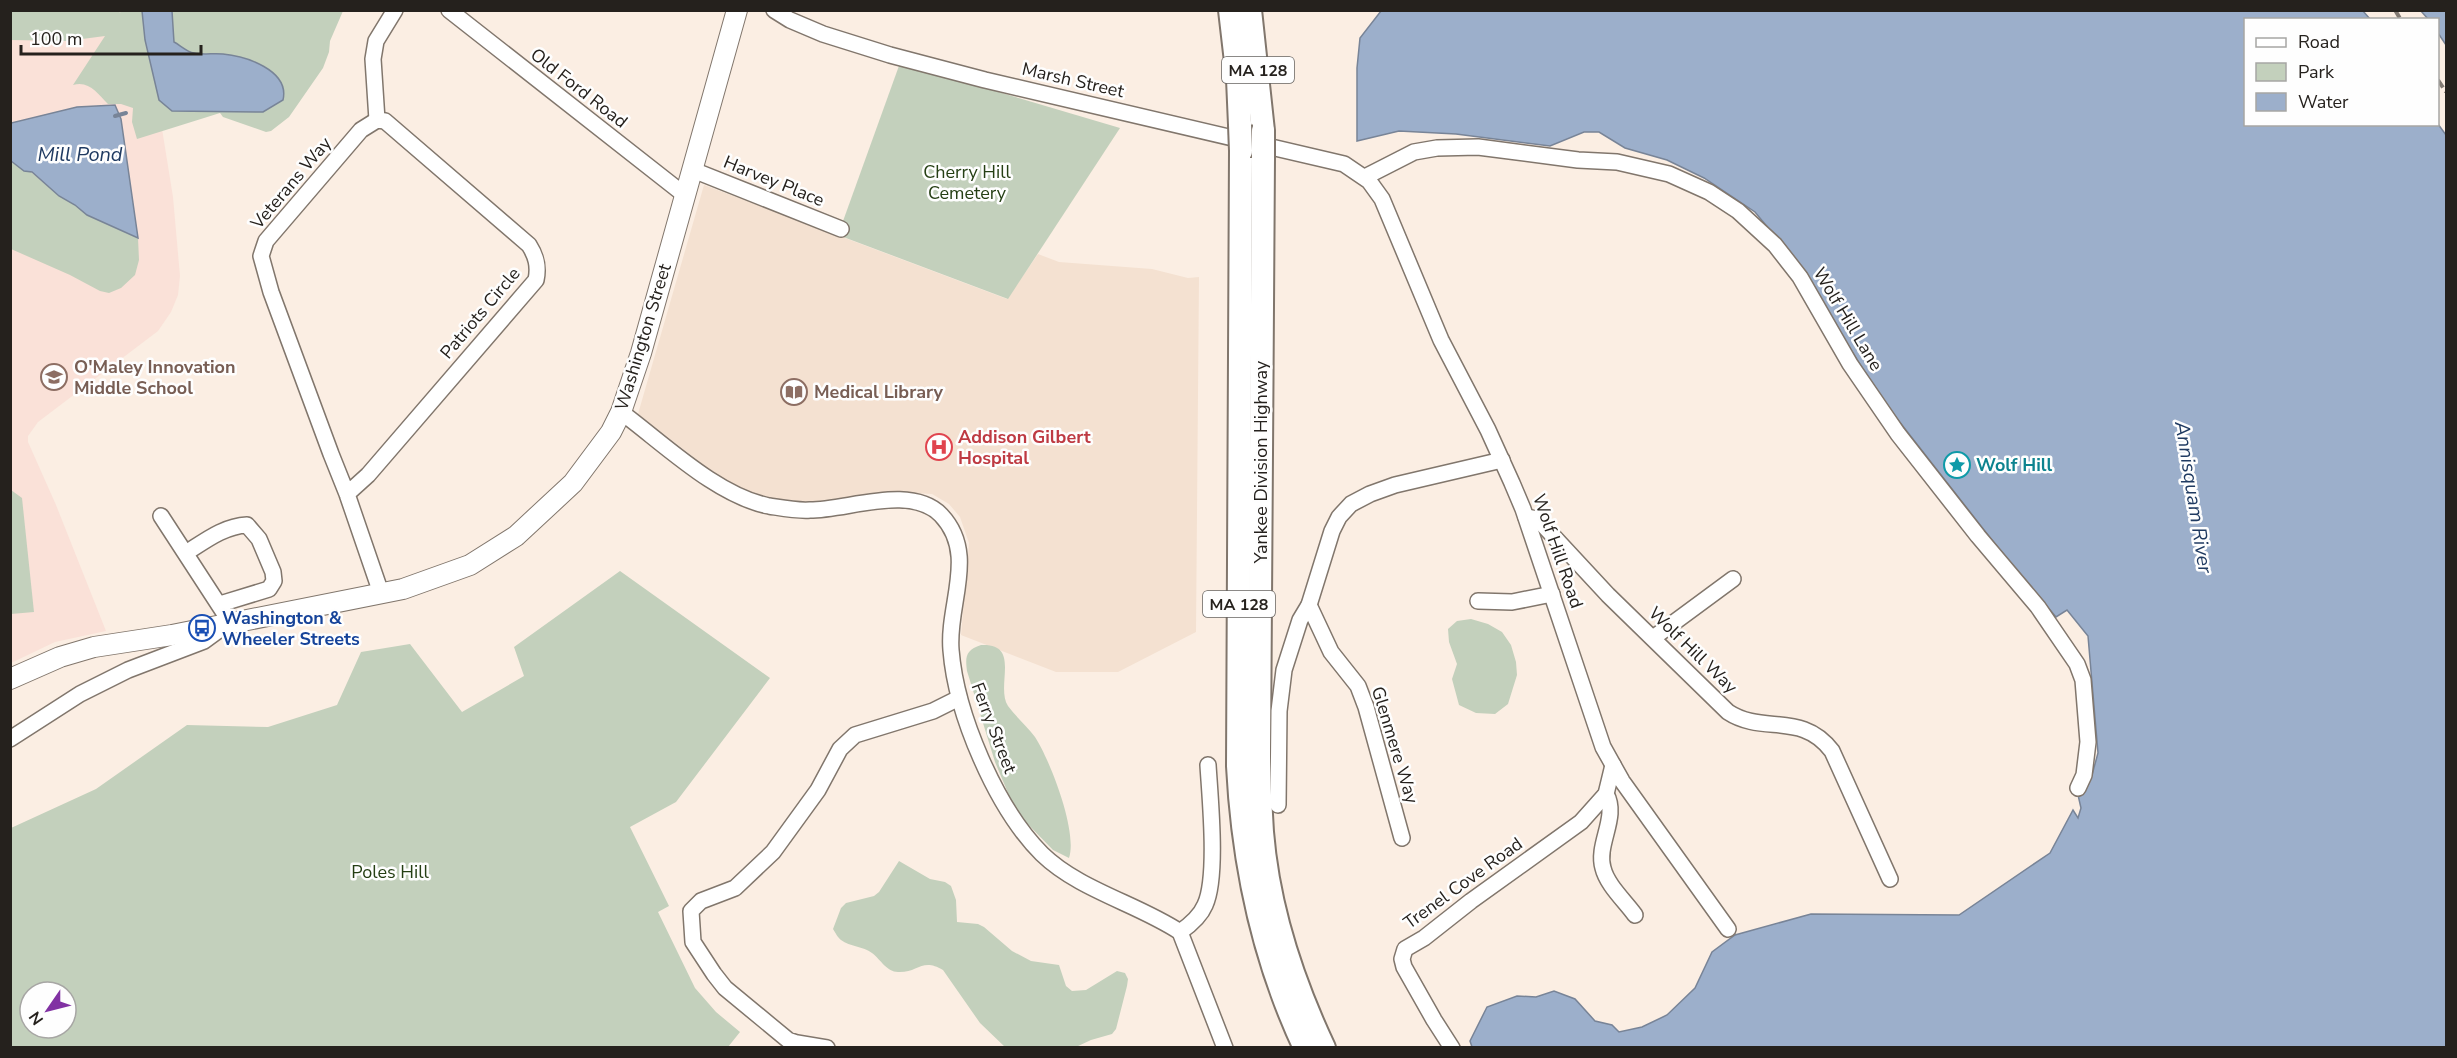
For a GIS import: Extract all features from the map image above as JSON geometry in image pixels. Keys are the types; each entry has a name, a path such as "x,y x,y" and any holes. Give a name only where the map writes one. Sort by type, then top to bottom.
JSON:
{"highway":[{"name":"Yankee Division Highway","path":"1230,10 1238,79 1240,125 1252,154 1262,832 1283,943 1297,984 1324,1047"},
{"name":"Yankee Division Highway","path":"1250,10 1263,130 1252,154 1238,754 1240,809 1249,875 1262,927 1285,1001 1305,1047"}],"main road":[{"name":"Washington Street","path":"10,679 60,657 94,647 403,589 470,565 516,536 573,483 611,432 621,412 638,363 737,10"}],"street":[{"path":"377,120 374,76 376,41 395,10"},
{"name":"Old Ford Road","path":"449,10 686,196"},
{"name":"Marsh Street","path":"774,10 790,20 823,34 890,55 985,80 1344,164 1365,177"},
{"name":"Veterans Way","path":"377,120 367,124 361,130 266,242 261,256 271,292 347,494 381,593"},
{"name":"Patriots Circle","path":"347,494 368,475 536,280 538,272 537,262 529,245 396,129 385,121 377,120"},
{"name":"Wolf Hill Lane","path":"1365,177 1413,152 1437,148 1478,147 1578,160 1617,162 1669,174 1709,192 1738,211 1775,245 1800,277 1850,364 1898,434 1978,536 2038,607 2077,664 2083,680 2088,742 2084,776 2078,788"},
{"name":"Harvey Place","path":"693,170 841,229"},
{"name":"Wolf Hill Road","path":"1365,177 1382,199 1441,340 1502,460 1526,517 1596,731 1613,765 1702,896 1728,928"},
{"name":"Ferry Street","path":"621,412 717,484 755,503 807,511 901,500 932,507 946,521 958,544 960,566 950,633 953,671 959,698 983,762 1005,806 1028,838 1044,855 1100,891 1165,922 1180,932"},
{"path":"1278,805 1281,683 1293,641 1309,605 1332,531 1339,517 1351,504 1395,485 1502,460"},
{"path":"10,739 80,694 128,670 204,640 230,622 161,516"},
{"name":"Wolf Hill Way","path":"1526,517 1537,519 1544,525 1608,595 1718,704 1733,715 1749,720 1806,729 1823,741 1832,752 1890,879"},
{"path":"186,553 226,529 238,525 247,525 259,539 273,572 274,581 269,589 220,604"},
{"path":"1653,638 1733,579"},
{"path":"1478,601 1512,602 1552,594"},
{"name":"Glenmere Way","path":"1309,605 1331,652 1354,681 1366,707 1402,838"},
{"path":"827,1047 797,1045 777,1033 719,981 693,942 691,911 701,902 735,888 773,852 818,790 840,749 855,735 933,711 959,698"},
{"path":"1208,765 1212,838 1211,879 1206,905 1190,926 1180,932 1225,1047"},
{"name":"Trenel Cove Road","path":"1452,1047 1404,967 1402,959 1405,949 1424,938 1586,818 1606,794 1613,765"},
{"path":"1606,794 1610,805 1602,865 1607,878 1635,915"}],"shaded area":[{"name":"O'Maley Innovation Middle School","path":"11,11 143,11 173,197 180,276 178,295 171,312 158,331 38,422 28,436 28,442 56,505 106,631 55,642 11,663"},
{"name":"Addison Gilbert Hospital","path":"704,185 1007,299 1038,254 1059,262 1152,269 1188,278 1199,277 1196,632 1118,672 1056,672 961,635 969,543 960,517 949,504 932,494 895,492 831,501 785,503 756,495 723,480 638,414"}],"green space":[{"path":"119,10 120,13 121,10 343,11 330,41 323,68 289,117 271,131 266,132 223,117 220,113 137,139 132,122 133,108 121,104 108,104 88,86 73,85 105,36 67,41 11,40 10,11"},
{"name":"Cherry Hill Cemetery","path":"900,63 1120,128 1008,299 838,235"},
{"path":"10,161 24,171 31,172 59,196 87,215 138,238 139,260 135,275 121,288 109,293 100,291 11,249"},
{"path":"11,490 22,498 34,612 11,614"},
{"name":"Poles Hill","path":"620,571 770,678 676,802 630,827 669,906 658,912 695,988 716,1012 740,1032 728,1047 11,1047 11,828 96,789 187,725 268,727 337,705 361,652 410,644 462,712 524,676 514,647"},
{"path":"1471,619 1488,624 1502,632 1511,645 1516,662 1517,675 1508,704 1495,714 1476,713 1459,705 1452,679 1457,664 1449,642 1448,629 1457,621"},
{"path":"981,645 993,646 1001,651 1004,658 1004,688 1008,706 1035,737 1048,762 1061,796 1070,831 1069,858 1053,850 1016,812 995,762 967,671 966,661 969,651"},
{"path":"899,861 930,879 945,882 951,886 956,900 957,922 978,924 984,927 1012,951 1031,961 1059,965 1066,986 1072,991 1086,990 1117,971 1125,973 1128,979 1127,986 1116,1029 1112,1034 1076,1047 1005,1047 980,1023 943,970 936,966 925,965 905,972 894,971 887,968 868,951 841,940 833,929 841,908 846,903 874,896 879,892"}],"water":[{"path":"142,11 172,11 174,42 189,51 197,54 232,55 264,66 280,80 283,100 263,112 172,111 159,100 145,40"},
{"name":"Annisquam River","path":"1381,11 2363,11 2369,18 2244,18 2244,126 2439,125 2446,135 2446,1047 1472,1047 1470,1041 1487,1007 1517,996 1536,997 1554,991 1575,999 1595,1021 1612,1025 1619,1032 1642,1027 1667,1015 1695,988 1712,952 1735,935 1811,914 1959,915 2050,853 2073,810 2078,818 2081,808 2078,795 2092,775 2098,753 2088,636 2067,610 2056,617 1995,544 1884,402 1789,253 1755,212 1704,178 1667,160 1625,148 1599,132 1584,132 1550,146 1456,134 1399,131 1357,141 1357,68 1360,38"},
{"path":"2421,11 2446,11 2446,45 2439,34 2439,18 2427,18"},
{"name":"Mill Pond","path":"115,105 121,119 138,238 87,215 59,196 32,172 24,171 11,161 11,123 77,107"}],"waterway":[{"path":"115,116 126,113"}],"railway":[{"path":"2395,10 2400,18"},
{"path":"2439,82 2446,92"}],"place":[{"name":"O'Maley Innovation Middle School","path":"54,377"},
{"name":"Medical Library","path":"794,392"},
{"name":"Addison Gilbert Hospital","path":"939,447"},
{"name":"Wolf Hill","path":"1957,465"},
{"name":"Washington & Wheeler Streets","path":"202,628"}]}
